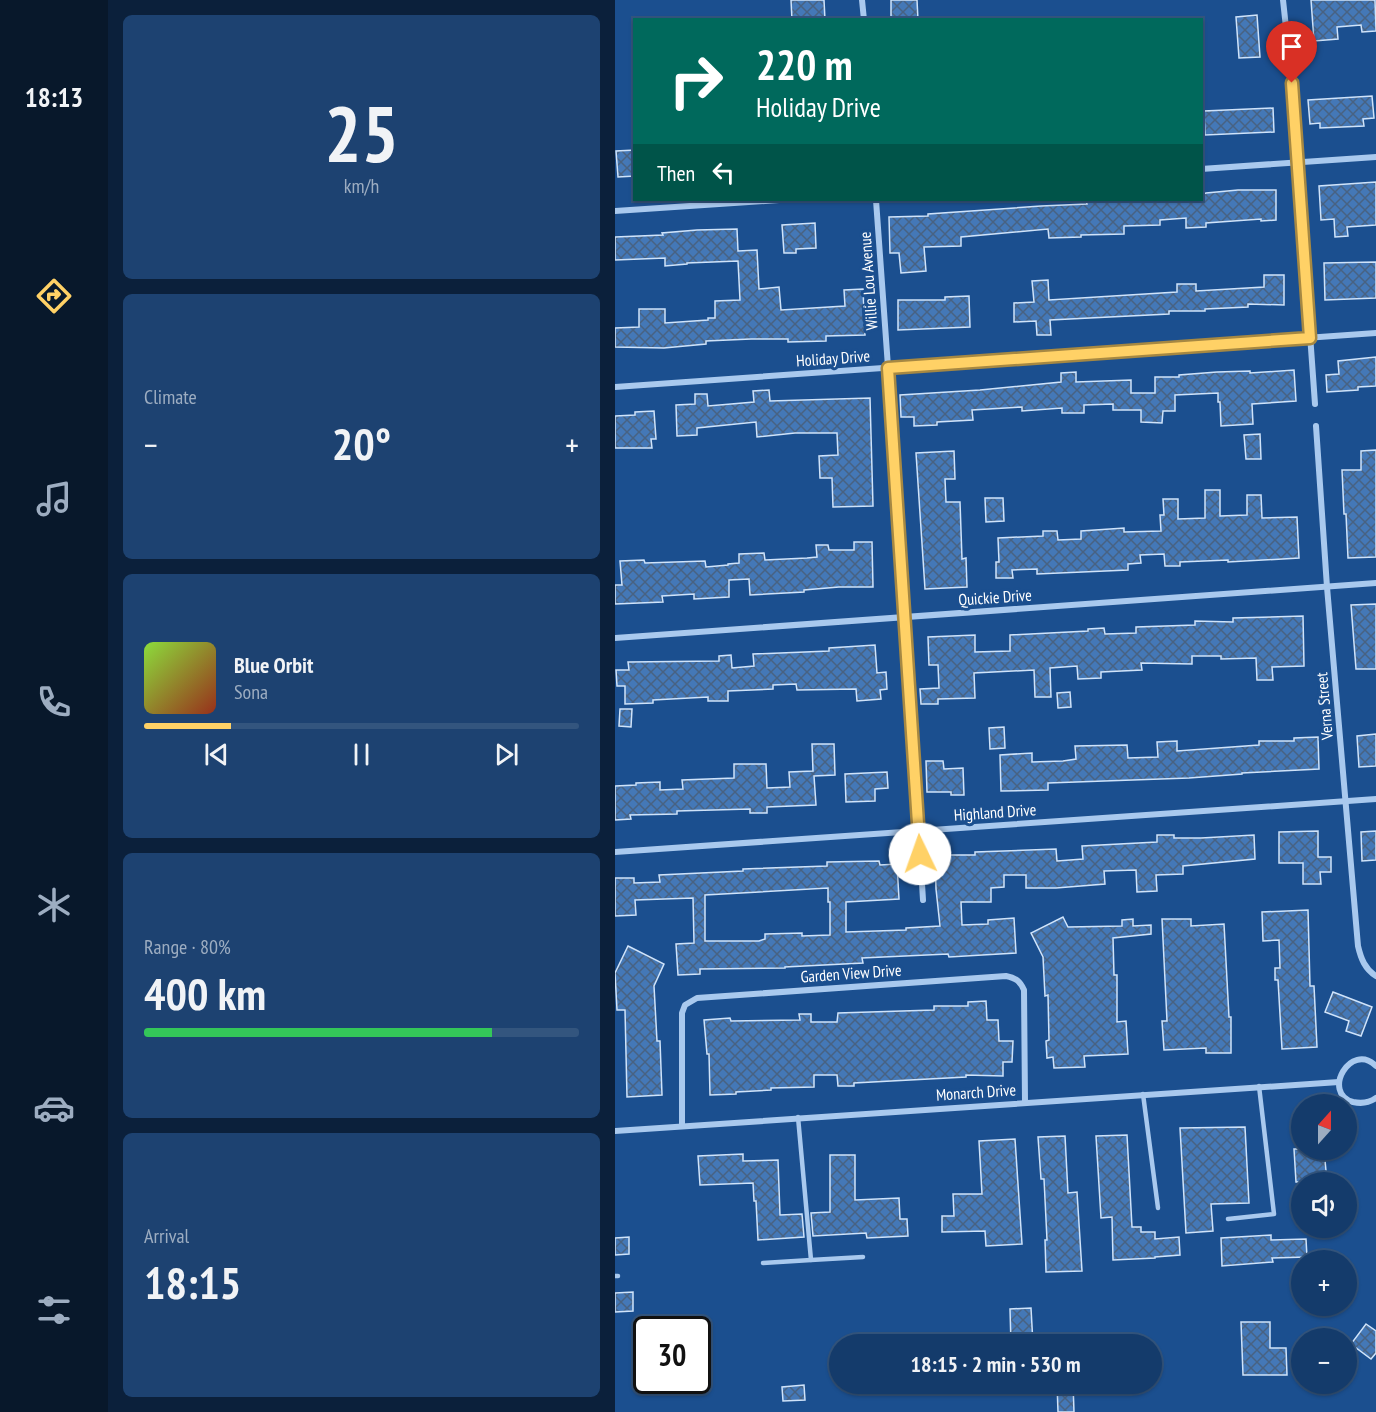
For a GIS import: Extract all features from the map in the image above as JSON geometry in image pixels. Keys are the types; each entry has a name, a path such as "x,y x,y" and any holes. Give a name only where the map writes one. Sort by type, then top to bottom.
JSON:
{"street":[{"path":"862,0 864,18"},
{"path":"1283,0 1292,83 1315,404"},
{"path":"1203,169 1376,157"},
{"path":"615,211 764,201"},
{"name":"Willie Lou Avenue","path":"876,201 906,617 923,900"},
{"name":"Holiday Drive","path":"615,387 1376,333"},
{"name":"Verna Street","path":"1316,426 1327,587 1358,946 1361,959 1376,976"},
{"name":"Quickie Drive","path":"615,638 1376,583"},
{"name":"Highland Drive","path":"615,852 1376,799"},
{"name":"Garden View Drive","path":"682,1126 682,1013 685,1005 692,999 1006,976 1014,977 1025,990 1025,1102"},
{"path":"1376,1066 1365,1060 1355,1060 1346,1066 1339,1082 1343,1095 1351,1101 1363,1104 1376,1098"},
{"name":"Monarch Drive","path":"615,1131 1339,1082"}],"lane":[{"path":"1228,1219 1274,1214 1259,1086"},
{"path":"1143,1094 1158,1208"},
{"path":"798,1118 811,1260"},
{"path":"763,1263 863,1257"}],"building":[{"path":"791,0 824,0 825,18 792,18"},
{"path":"891,0 917,0 918,18 891,18"},
{"path":"1311,0 1375,0 1376,31 1362,32 1361,25 1337,27 1338,39 1314,41"},
{"path":"1257,15 1260,57 1239,58 1236,17"},
{"path":"1372,96 1374,118 1363,119 1364,126 1320,128 1320,123 1310,124 1308,100"},
{"path":"1273,108 1274,132 1205,135 1204,111"},
{"path":"633,150 633,176 618,177 616,151"},
{"path":"1376,182 1376,225 1347,227 1348,236 1335,237 1334,219 1321,220 1319,186"},
{"path":"1276,190 1276,220 1206,223 1206,227 1186,228 1186,218 1160,220 1160,225 1124,226 1124,234 1049,238 1048,229 961,237 961,246 924,247 926,271 901,273 899,253 890,253 889,217 1087,204 1086,201 1203,201 1203,194"},
{"path":"815,223 816,248 796,249 796,253 784,253 782,225"},
{"path":"737,229 738,251 757,250 759,289 779,287 781,310 845,306 844,290 863,289 865,335 826,336 826,341 788,342 788,339 751,339 706,341 706,344 664,348 615,347 615,328 639,327 639,309 665,309 665,323 708,320 708,318 715,318 715,301 740,300 738,261 665,266 665,258 615,260 615,237"},
{"path":"1376,262 1376,298 1325,300 1324,263"},
{"path":"1264,275 1284,275 1284,305 1248,304 1248,307 1205,309 1205,311 1169,311 1169,314 1050,320 1051,335 1037,335 1036,321 1014,322 1014,303 1034,302 1032,281 1048,280 1049,300 1177,292 1177,284 1196,284 1196,291 1264,287"},
{"path":"969,296 970,327 898,330 898,300 945,300 945,297"},
{"path":"1376,357 1376,386 1327,392 1326,375 1339,374 1338,361"},
{"path":"1294,370 1296,401 1252,404 1253,424 1221,426 1218,393 1175,395 1175,411 1163,411 1162,423 1141,422 1141,410 1113,410 1113,404 1084,405 1084,413 1062,413 1062,408 1022,411 1022,407 972,410 973,420 937,422 937,425 914,426 914,417 901,417 900,395 1061,382 1061,373 1076,372 1076,382 1131,380 1131,393 1155,393 1155,377 1179,377 1179,375 1217,372 1250,371 1250,373"},
{"path":"769,390 770,401 870,398 873,506 833,507 832,478 820,478 819,456 838,455 837,433 795,433 757,437 756,422 697,428 697,435 677,436 676,405 695,404 695,394 707,394 708,406 754,402 753,391"},
{"path":"654,411 656,439 651,439 652,448 615,448 615,416"},
{"path":"1260,434 1261,459 1246,459 1244,435"},
{"path":"1376,450 1376,557 1348,558 1342,470 1361,470 1361,451"},
{"path":"954,451 955,479 945,479 946,502 960,502 962,559 966,558 967,587 925,589 916,453"},
{"path":"1205,490 1220,490 1220,516 1247,515 1247,495 1261,495 1262,518 1297,517 1299,558 1180,562 1180,566 1165,566 1164,554 1140,555 1141,563 1128,564 1128,570 1037,574 1037,569 1012,570 1013,578 996,578 996,562 999,562 998,538 1043,536 1043,531 1057,531 1058,540 1081,539 1081,531 1124,528 1124,532 1161,531 1160,515 1164,515 1163,499 1178,499 1178,519 1205,518"},
{"path":"985,498 1003,498 1004,521 986,522"},
{"path":"854,542 872,542 873,587 839,587 804,590 804,592 750,595 749,579 729,580 729,597 694,599 694,594 662,596 663,602 615,604 615,585 622,585 620,561 644,560 645,563 705,561 706,567 739,563 739,554 764,553 765,560 817,557 816,545 828,545 829,550 854,550"},
{"path":"1376,604 1376,669 1356,669 1351,605"},
{"path":"1303,616 1304,666 1272,667 1273,680 1257,680 1256,658 1221,659 1221,656 1192,656 1192,664 1141,663 1142,670 1101,672 1101,678 1078,679 1077,666 1050,668 1051,697 1035,697 1034,670 974,673 975,698 938,699 938,704 921,704 920,689 939,688 938,665 929,665 928,637 975,635 975,652 1010,651 1010,635 1088,631 1088,629 1104,628 1105,634 1136,633 1136,627 1195,625 1195,621 1233,622 1233,618"},
{"path":"875,645 877,673 886,672 887,689 880,690 881,699 857,701 856,689 797,690 796,684 773,685 773,689 728,691 728,701 708,701 708,697 625,704 625,686 617,686 616,670 629,670 628,662 719,661 719,656 731,655 732,668 754,666 753,654 829,651 829,648"},
{"path":"1070,692 1071,707 1058,708 1057,693"},
{"path":"620,709 632,709 631,727 619,726"},
{"path":"1004,727 1005,748 990,749 989,728"},
{"path":"1376,734 1376,766 1359,767 1357,736"},
{"path":"1318,737 1319,769 1189,778 1048,783 1048,790 1001,791 1000,755 1032,753 1032,762 1063,761 1076,759 1075,746 1127,745 1128,758 1158,757 1157,742 1177,741 1177,751 1259,745 1259,741 1294,741 1294,738"},
{"path":"812,744 834,744 835,775 814,776 816,805 767,807 767,813 750,813 750,809 677,811 677,814 630,815 631,819 615,820 615,786 660,782 660,790 683,789 682,780 734,778 734,764 766,764 767,788 790,787 789,772 813,771"},
{"path":"926,761 943,761 944,769 963,768 964,795 951,795 951,792 927,792"},
{"path":"887,772 888,788 875,789 875,801 846,802 845,774"},
{"path":"1318,831 1318,857 1331,857 1331,872 1320,872 1321,884 1303,884 1303,863 1279,863 1279,832"},
{"path":"1376,831 1376,860 1362,861 1361,832"},
{"path":"1157,835 1174,835 1174,838 1201,838 1254,835 1255,859 1183,866 1183,874 1156,875 1157,891 1137,892 1136,870 1104,871 1105,884 1056,888 1026,888 1026,875 1004,875 1004,887 991,888 991,902 961,902 962,925 988,924 988,920 1014,918 1016,953 949,957 948,954 862,958 863,963 785,968 700,969 700,974 678,975 676,944 694,943 693,898 635,900 636,915 615,916 615,878 634,878 634,883 660,882 659,875 827,866 827,862 879,861 880,865 897,864 899,899 846,902 846,932 906,930 906,928 940,926 935,855 975,855 975,852 1056,849 1057,861 1083,859 1082,846 1157,842","holes":["828,888 828,902 830,902 830,935 765,934 765,939 759,941 705,941 705,895"]},
{"path":"1308,910 1310,986 1314,986 1317,1047 1282,1049 1278,980 1275,980 1275,968 1280,968 1279,940 1263,941 1262,912"},
{"path":"1063,917 1068,927 1122,926 1122,920 1133,919 1133,926 1151,925 1151,934 1113,938 1114,975 1117,975 1117,1022 1126,1021 1128,1054 1084,1056 1085,1067 1054,1068 1053,1057 1047,1058 1048,995 1045,996 1043,957 1031,933"},
{"path":"1162,919 1191,919 1191,926 1224,924 1229,1017 1231,1017 1231,1053 1206,1053 1206,1048 1164,1050 1162,1021 1167,1021"},
{"path":"628,946 664,964 654,986 657,1041 660,1041 662,1095 627,1097 625,1010 617,1010 615,973"},
{"path":"1333,992 1372,1007 1361,1036 1346,1031 1349,1021 1325,1012"},
{"path":"986,1001 987,1020 998,1020 999,1041 1013,1041 1012,1062 1003,1062 1003,1076 966,1075 966,1077 854,1083 854,1086 838,1086 837,1075 814,1075 814,1087 771,1088 771,1090 710,1095 709,1054 707,1054 704,1020 730,1018 731,1021 800,1020 799,1014 811,1014 811,1022 837,1022 838,1013 934,1010 934,1006 968,1006 968,1002"},
{"path":"1245,1127 1249,1203 1211,1204 1213,1231 1186,1233 1180,1128"},
{"path":"1127,1135 1132,1227 1141,1227 1141,1232 1155,1232 1155,1239 1179,1237 1180,1255 1113,1260 1112,1217 1101,1218 1096,1136"},
{"path":"1065,1136 1068,1193 1077,1192 1082,1271 1046,1272 1044,1179 1041,1179 1038,1137"},
{"path":"1015,1139 1022,1244 986,1246 985,1231 942,1232 942,1216 954,1216 953,1194 982,1194 979,1141"},
{"path":"743,1154 743,1161 778,1160 780,1215 802,1214 804,1237 758,1240 753,1183 700,1185 698,1156"},
{"path":"830,1155 855,1155 855,1200 899,1198 900,1219 907,1219 908,1236 867,1238 866,1233 813,1236 811,1213 830,1212"},
{"path":"1295,1160 1325,1160 1326,1172 1295,1172"},
{"path":"1271,1235 1271,1240 1306,1239 1307,1250 1291,1250 1291,1257 1272,1258 1273,1262 1222,1266 1221,1238"},
{"path":"629,1237 629,1254 615,1255 615,1238"},
{"path":"633,1292 633,1311 615,1312 615,1293"},
{"path":"1031,1308 1032,1334 1011,1334 1010,1309"},
{"path":"1241,1322 1270,1322 1270,1348 1286,1348 1287,1375 1243,1375"},
{"path":"1366,1324 1376,1331 1376,1353 1371,1359 1357,1348 1357,1336"},
{"path":"804,1385 805,1400 783,1401 782,1387"},
{"path":"1057,1394 1073,1394 1074,1412 1058,1412"}],"route":[{"path":"920,854 888,368 1310,338 1292,83"}]}
